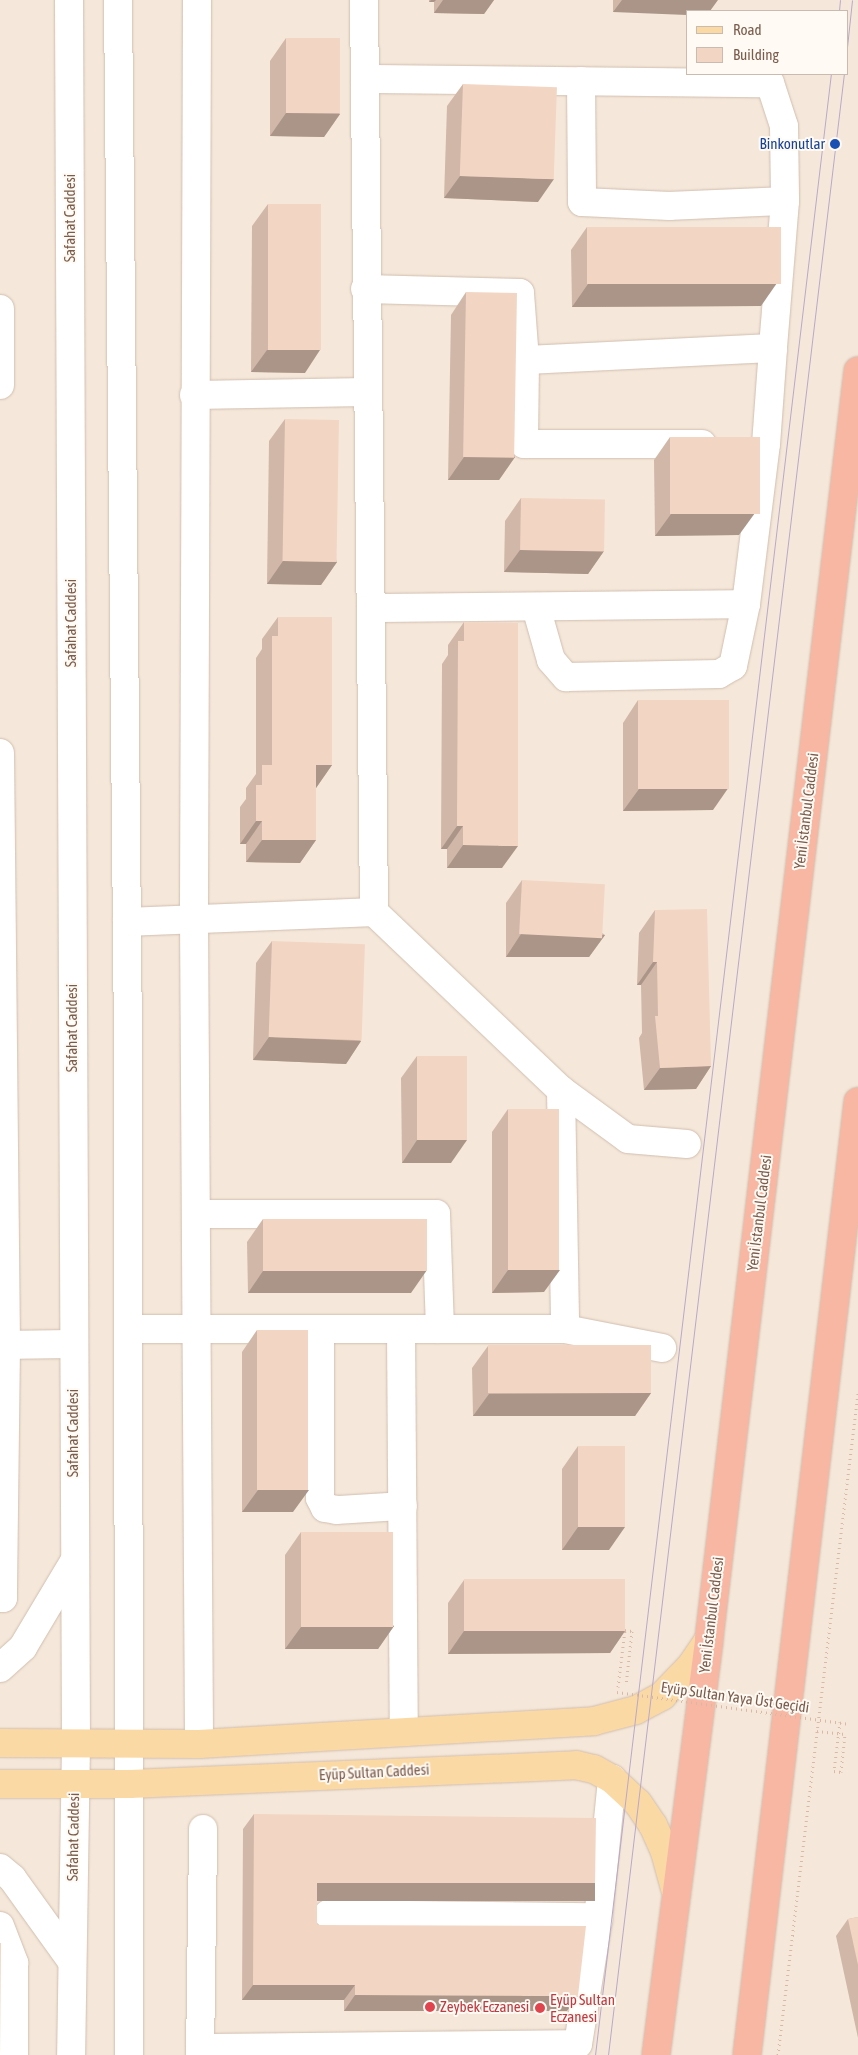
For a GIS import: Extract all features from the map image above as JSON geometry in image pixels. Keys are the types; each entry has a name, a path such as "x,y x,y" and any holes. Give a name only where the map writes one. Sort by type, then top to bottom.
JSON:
{"highway":[{"name":"Yeni İstanbul Caddesi","path":"656,2055 708,1639 858,371"},
{"path":"747,2055 858,1100"}],"main road":[{"path":"0,1744 198,1744 594,1721 636,1710 675,1684 708,1639"},
{"name":"Eyüp Sultan Caddesi","path":"0,1784 74,1782 130,1784 558,1763 594,1769 612,1779 638,1803 653,1825 665,1852 676,1892"}],"street":[{"name":"Safahat Caddesi","path":"69,0 72,1344 76,1744 71,1960 71,2055"},
{"path":"118,0 127,922 130,1744 129,2055"},
{"path":"197,0 194,395 194,919 198,1744"},
{"path":"364,0 365,289 374,912"},
{"path":"364,79 770,83 784,126 785,201 766,444 746,604 733,666 726,672 588,679 566,677 551,660 536,606"},
{"path":"581,81 582,202 670,206 785,201"},
{"path":"365,289 520,293 525,360 524,444 766,444"},
{"path":"0,309 0,384"},
{"path":"525,360 773,348"},
{"path":"194,395 367,392"},
{"path":"371,608 746,604"},
{"path":"0,753 3,1345 3,1598 0,1598"},
{"path":"127,922 374,912 561,1090 628,1139 687,1144"},
{"path":"561,1090 565,1329"},
{"path":"196,1214 436,1214 440,1329"},
{"path":"129,1329 565,1329 662,1348"},
{"path":"320,1329 320,1498 325,1508 337,1510 403,1506"},
{"path":"401,1329 404,1732"},
{"path":"3,1345 72,1344"},
{"path":"0,1668 23,1647 73,1563"},
{"path":"203,1830 200,2052 438,2050 578,2044 598,1920 612,1779"},
{"path":"0,1868 12,1878 71,1960"},
{"path":"328,1914 591,1917 598,1920"},
{"path":"0,1926 14,1963 14,2055"}],"path":[{"path":"778,2055 858,1393"},
{"path":"619,1676 625,1630 632,1632 625,1693"},
{"name":"Eyüp Sultan Yaya Üst Geçidi","path":"617,1692 850,1724"},
{"path":"818,1731 845,1734 841,1772 834,1771 840,1722"}],"shaded area":[{"path":"0,0 858,0 858,2055 0,2055"}],"building":[{"path":"286,38 340,38 340,113 286,113"},
{"path":"463,84 557,87 554,179 460,176"},
{"path":"268,204 321,204 321,350 268,350"},
{"path":"587,227 781,227 781,284 587,284"},
{"path":"466,292 517,293 514,458 463,457"},
{"path":"285,419 339,420 337,562 283,561"},
{"path":"670,437 760,437 760,514 670,514"},
{"path":"521,498 605,499 604,551 520,550"},
{"path":"278,617 332,617 332,765 316,765 316,840 262,840 262,821 256,821 256,785 262,785 262,765 272,765 272,636 278,636"},
{"path":"464,622 518,623 518,846 463,845 463,826 457,826 458,641 464,641"},
{"path":"638,700 729,700 729,789 638,789"},
{"path":"522,880 605,884 602,938 519,934"},
{"path":"707,909 711,1066 660,1068 655,1016 658,1016 657,962 653,962 655,910"},
{"path":"272,941 365,944 362,1040 269,1037"},
{"path":"417,1056 467,1056 467,1140 417,1140"},
{"path":"508,1109 559,1109 559,1270 508,1270"},
{"path":"263,1219 427,1219 427,1271 263,1271"},
{"path":"257,1330 308,1330 308,1490 257,1490"},
{"path":"488,1345 651,1345 651,1393 488,1393"},
{"path":"578,1446 625,1446 625,1527 578,1527"},
{"path":"301,1532 393,1532 393,1627 301,1627"},
{"path":"464,1579 625,1579 625,1631 464,1631"},
{"path":"254,1814 596,1818 595,1883 317,1883 317,1925 586,1926 578,1996 355,1995 355,1985 253,1985"},
{"path":"858,1917 858,1965 848,1919"},
{"path":"0,1943 1,1943 0,2055"}],"tram line":[{"path":"839,10 840,0"},
{"path":"848,38 852,0"},
{"path":"595,2055 831,75"},
{"path":"608,2055 844,75"}],"place":[{"name":"Binkonutlar","path":"835,144"},
{"name":"Zeybek Eczanesi","path":"430,2007"},
{"name":"Eyüp Sultan Eczanesi","path":"540,2008"}]}
